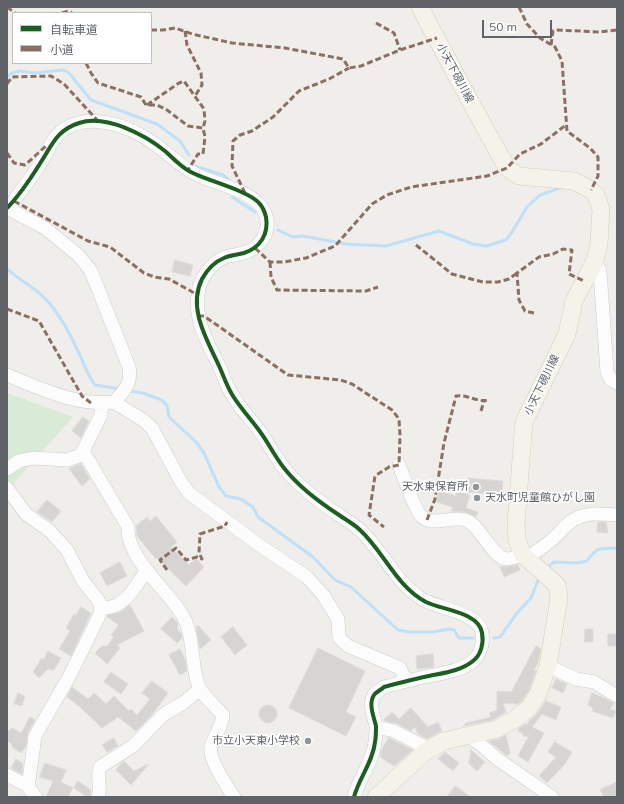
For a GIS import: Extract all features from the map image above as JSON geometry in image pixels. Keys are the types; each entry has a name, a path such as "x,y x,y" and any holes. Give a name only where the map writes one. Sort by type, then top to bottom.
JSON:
{"main road":[{"name":"小天下硯川線","path":"420,7 507,168 519,176 574,181 591,190 596,195 600,208 599,244 595,261 574,301 567,334 524,422 516,523 517,540 524,556"},
{"path":"376,797 426,751 444,741 497,729 515,719 529,708 538,694 548,666 559,598 557,585 524,556"}],"street":[{"path":"7,469 19,461 33,458 70,460 79,456 101,415 131,376 130,367 91,271 78,255 45,228 7,208 43,160 55,138 66,128 81,122 98,121 115,124 142,135 164,151 180,166 197,175 248,195 260,203 265,213 267,224 265,236 255,248 224,258 210,267 202,280 198,295 198,316 204,334 231,394 242,411 260,432 276,458 287,472 299,484 324,504 361,530 398,577 413,593 428,603 461,614 475,621 482,629 483,637 481,649 474,660 462,668 384,687 374,696 372,702 376,727 373,754 354,797"},
{"path":"595,261 600,271 607,372 611,380 617,383"},
{"path":"7,375 60,396 90,403 116,396"},
{"path":"116,396 152,428 189,493 259,546 307,577 323,595 338,619 340,638 348,646 400,668 406,681"},
{"path":"83,451 128,527 128,535 132,548 182,615 189,629 195,673 200,689 223,715 223,722 212,746 211,751 213,761 234,797"},
{"path":"399,465 420,515 429,521 458,518 469,522 479,530 497,554 508,559 524,556 540,550 566,525 577,518 592,514 617,515"},
{"path":"7,488 26,514 50,531 67,550 83,581 101,606 100,614 69,677 35,736 28,789 36,797"},
{"path":"101,606 111,607 121,602 131,593 147,570"},
{"path":"548,666 576,679 594,682 617,696"},
{"path":"98,797 100,790 98,776 100,767 133,746 169,710 183,703 200,689"},
{"path":"376,727 394,731 423,746 426,751"},
{"path":"468,736 479,742 496,758 552,797"},
{"path":"7,774 28,785"}],"green space":[{"path":"7,393 73,417 7,491"}],"building":[{"path":"175,260 193,265 190,276 172,272"},
{"path":"83,417 89,421 81,438 72,431"},
{"path":"81,464 90,479 82,486 69,469"},
{"path":"468,478 503,481 502,495 467,492"},
{"path":"439,491 456,496 457,491 470,495 466,508 478,512 476,517 464,512 451,511 453,507 436,502"},
{"path":"47,500 61,511 52,522 37,512"},
{"path":"156,516 177,542 171,547 189,565 196,558 204,567 186,586 157,558 156,559 137,536 136,526 147,517 150,521"},
{"path":"598,522 606,522 608,533 597,532"},
{"path":"120,562 127,576 107,586 100,573"},
{"path":"518,565 520,570 504,577 500,567"},
{"path":"130,605 144,631 117,645 120,648 107,664 95,653 102,646 107,646 114,637 111,635 119,625 107,617 108,615 120,612"},
{"path":"81,607 91,613 71,656 59,649 70,631 66,628 74,614 76,615"},
{"path":"172,617 177,622 177,628 182,635 182,638 177,643 161,629"},
{"path":"198,625 211,640 200,649 196,628"},
{"path":"233,627 247,645 235,655 221,637"},
{"path":"585,629 593,629 593,642 585,642"},
{"path":"608,634 617,634 617,646 608,646"},
{"path":"536,646 541,649 538,663 534,670 536,671 529,690 522,701 518,704 503,703 506,712 493,720 463,726 466,723 491,717 489,713 497,710 497,691 511,692"},
{"path":"318,648 365,671 346,712 356,717 346,736 289,708"},
{"path":"180,649 185,659 187,671 180,675 169,655"},
{"path":"48,651 61,658 54,670 48,669 39,678 33,672 41,659 44,659"},
{"path":"433,654 434,667 417,669 416,656"},
{"path":"111,672 128,684 121,694 104,682"},
{"path":"556,679 567,684 563,693 552,688"},
{"path":"152,681 168,693 151,716 136,731 118,717 102,728 67,697 72,687 88,699 94,693 106,704 114,696 129,711 131,709 137,715 150,699 142,693"},
{"path":"18,693 25,696 22,706 14,704"},
{"path":"592,693 614,703 610,709 616,711 613,718 592,711 593,708 588,705"},
{"path":"546,701 561,707 556,720 542,714 532,727 544,733 528,762 518,756 528,737 523,736 524,734 518,731 519,728 525,724 527,725"},
{"path":"268,705 274,708 277,714 274,720 268,723 262,720 259,714 262,708"},
{"path":"411,708 428,727 438,722 442,731 427,739 418,734 415,727 411,731 398,724 385,721 384,719 392,712 399,719"},
{"path":"30,717 35,720 28,732 26,746 21,753 12,747 7,740 7,732 12,728 21,733"},
{"path":"506,735 510,753 507,756 489,741 499,739"},
{"path":"114,738 118,746 107,752 102,745"},
{"path":"389,738 413,750 394,766 380,757 382,749"},
{"path":"555,742 572,752 565,764 547,783 539,776 556,757 548,752"},
{"path":"471,750 485,762 477,771 469,764"},
{"path":"445,752 459,763 453,771 438,759"},
{"path":"16,759 23,764 22,774 11,768"},
{"path":"124,761 134,771 149,764 131,785 116,770"},
{"path":"45,763 66,770 61,782 73,788 68,797 46,797 53,781 40,777"},
{"path":"78,781 91,790 90,797 87,797 74,788"},
{"path":"617,782 617,797 604,797 600,790"},
{"path":"455,786 471,797 447,797"}],"waterway":[{"path":"7,77 12,73 20,71 34,73 63,70 69,73 91,100 157,124 180,141 189,155"},
{"path":"195,166 223,175 229,180 230,183"},
{"path":"278,230 293,237 303,236 346,244 386,246 439,231 473,244 486,246 506,240 527,207 540,195 563,187"},
{"path":"232,197 255,212"},
{"path":"7,269 44,297 61,318 87,372 95,385 120,389"},
{"path":"129,391 143,393 162,400 167,406 169,417 196,442 204,453 219,487 226,496 241,499 253,507 258,517 313,557 335,580 351,587 398,630 409,632 433,632 450,629 454,630 459,638 473,638"},
{"path":"546,568 554,562 577,563 587,561 599,549 617,548"},
{"path":"494,638 500,637 517,613 531,598 539,578"}],"marked path":[{"path":"7,7 14,12"},
{"path":"519,7 527,24 540,38 555,47 562,61 567,131 590,148 598,157 598,176 591,190"},
{"path":"65,12 70,12"},
{"path":"376,23 394,33 400,50"},
{"path":"152,30 175,28 192,34 232,43 285,48 343,59 349,68 361,66 400,50 437,38"},
{"path":"551,45 553,31 556,30 600,32 617,30"},
{"path":"185,31 187,45 201,73 202,85 195,96"},
{"path":"86,64 98,83 141,97 146,105 157,105 167,110 188,126 203,128 205,137 203,154 198,154 188,170"},
{"path":"245,193 232,166 233,141 240,135 252,131 273,117 299,91 329,79 349,68"},
{"path":"7,84 12,77 51,76 64,84 98,121"},
{"path":"147,105 184,81 204,109 205,121 203,128"},
{"path":"255,248 270,262 284,262 306,258 335,246 372,204 387,195 411,187 487,176 507,168 520,154 541,144 566,125"},
{"path":"7,153 14,163 25,165 46,146"},
{"path":"14,201 88,241 110,247 144,273 154,277 169,279 198,295"},
{"path":"416,245 452,274 483,282 498,282 509,279 517,273"},
{"path":"534,313 525,311 519,300 517,273 539,257 553,254 563,249 572,250 569,274 584,281"},
{"path":"270,262 271,277 277,290 366,291 378,287"},
{"path":"7,309 39,321 82,396 91,403"},
{"path":"198,316 204,316 288,375 341,380 352,384 392,410 399,419 399,465 389,467 375,476 369,515 384,527"},
{"path":"427,520 435,499 444,443 456,396 464,396 484,401 488,400"},
{"path":"481,411 484,401"},
{"path":"167,570 160,560 176,548 186,560 197,557 202,559 199,553 200,534 225,526 227,522"}],"cycle path":[{"path":"7,208 25,186 60,134 72,126 90,121 101,121 113,124 136,133 157,145 189,171 246,194 262,206 266,215 267,223 265,235 259,244 250,251 226,257 214,264 202,279 198,290 197,302 201,325 229,389 239,405 261,433 281,464 302,487 316,499 360,530 406,587 426,602 459,613 474,620 479,626 483,637 480,652 476,658 463,667 384,687 374,695 371,706 376,726 374,749 354,797"}],"place":[{"name":"天水東保育所","path":"476,487"},
{"name":"天水町児童館ひがし園","path":"477,498"},
{"name":"市立小天東小学校","path":"308,741"}]}
